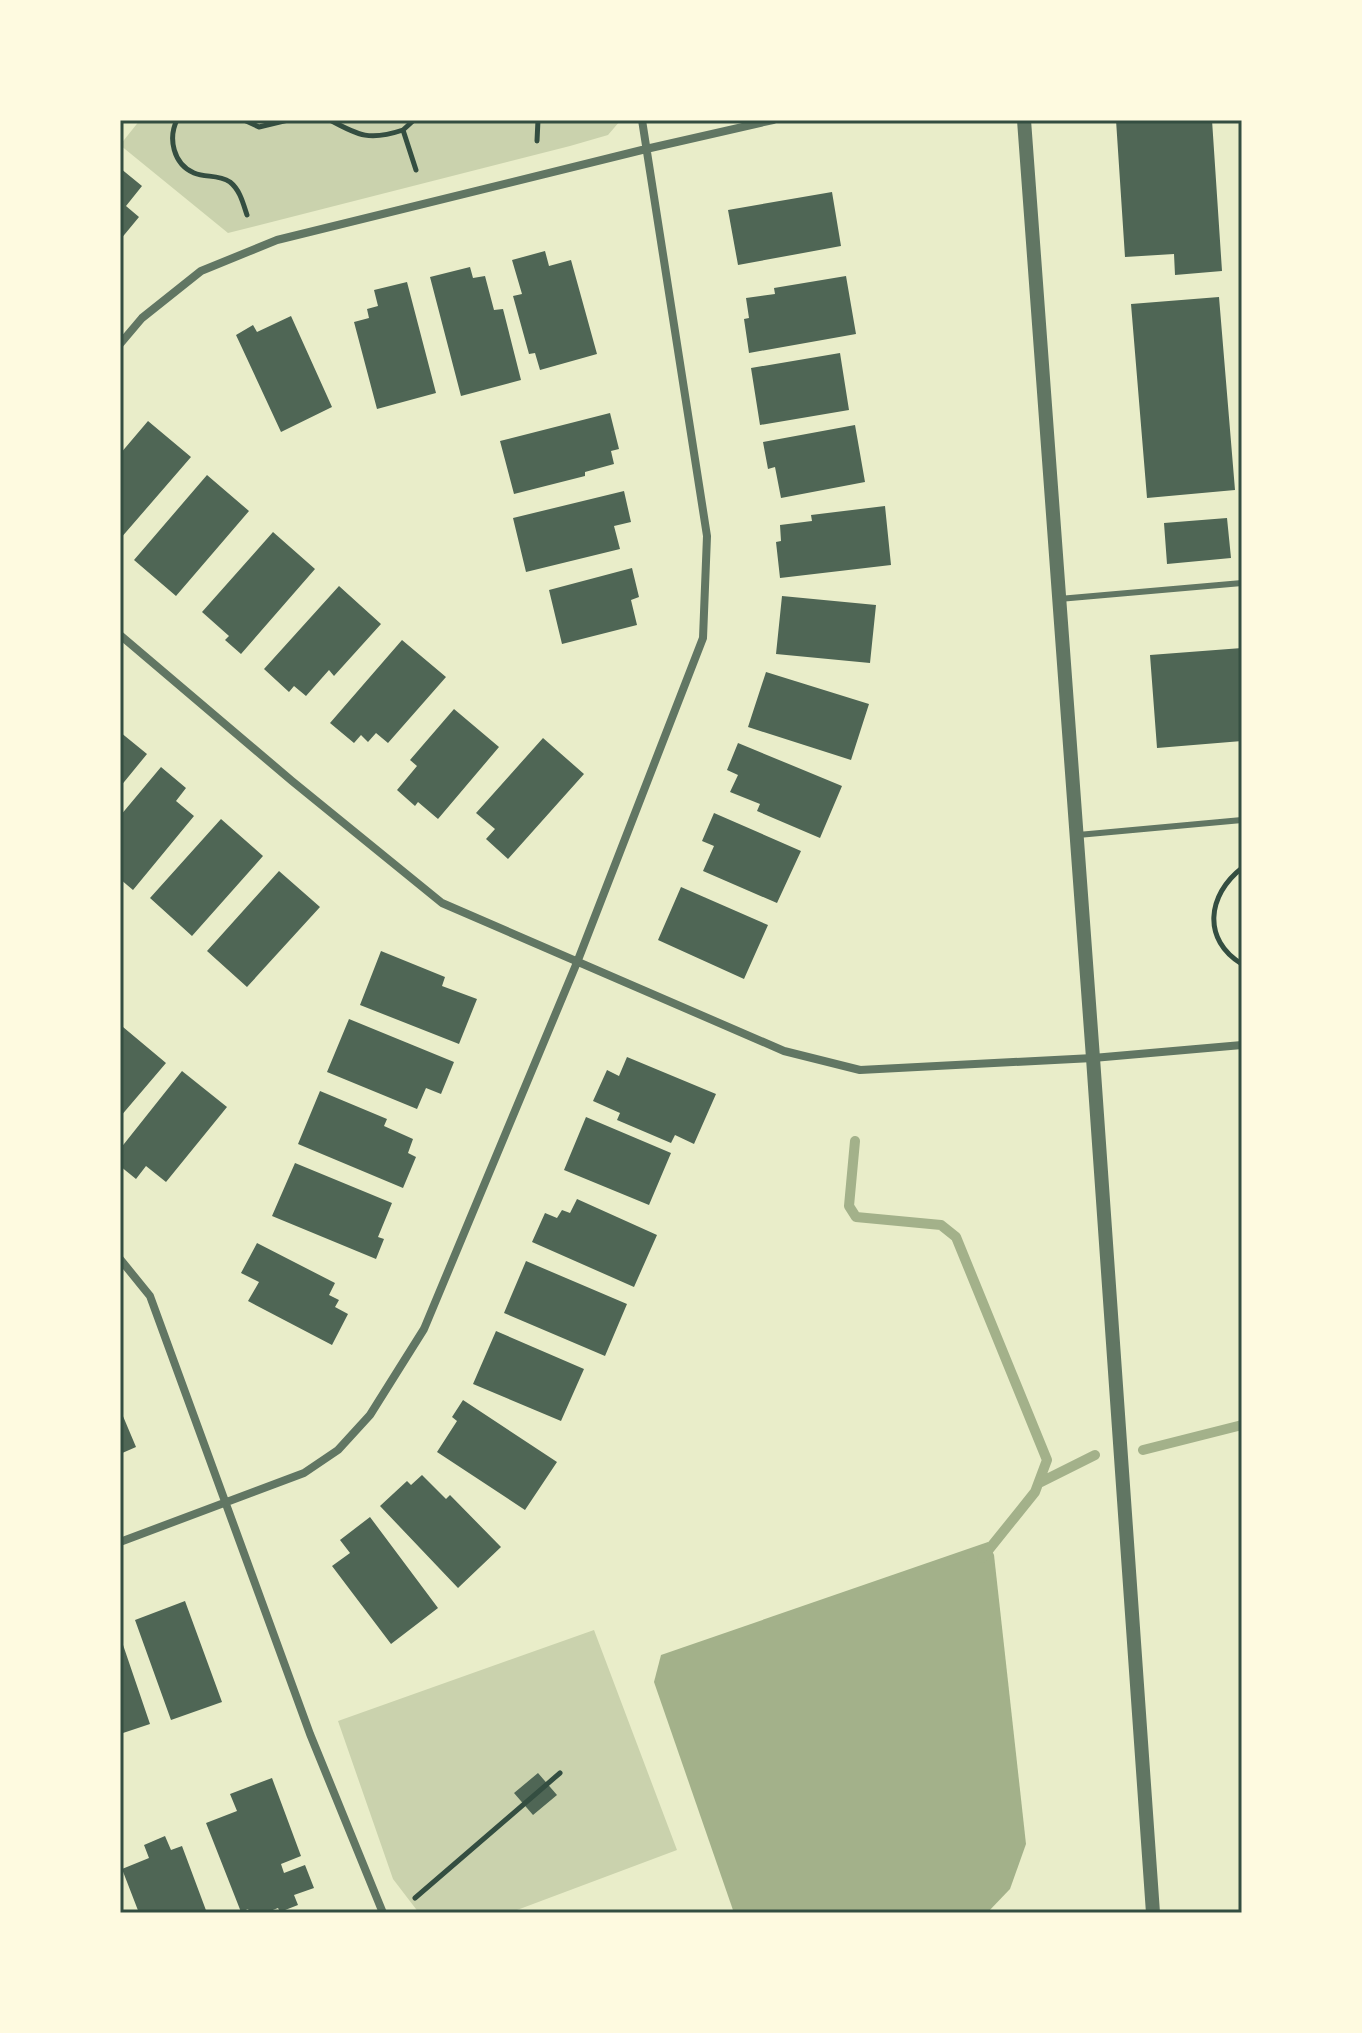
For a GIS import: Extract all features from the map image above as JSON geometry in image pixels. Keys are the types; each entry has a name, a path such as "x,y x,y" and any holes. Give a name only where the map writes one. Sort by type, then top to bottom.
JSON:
{"street":[{"path":"120,1542 304,1473 338,1450 370,1415 424,1329 578,960 703,638 707,536 642,120"},
{"path":"120,344 142,318 201,271 277,240 773,120"},
{"path":"1024,120 1153,1913"},
{"path":"120,635 442,903 784,1051 860,1070 1093,1058 1242,1045"},
{"path":"120,1259 150,1296 310,1734 383,1913"}],"lane":[{"path":"1059,599 1242,583"},
{"path":"1077,835 1242,820"}],"path":[{"path":"177,120 172,129 172,143 180,163 194,173 227,180 235,187 247,215"},
{"path":"244,120 259,127 288,120"},
{"path":"330,120 365,137 385,136 403,130 414,120"},
{"path":"537,141 538,120"},
{"path":"403,130 416,170"},
{"path":"1242,868 1227,881 1217,897 1213,915 1216,934 1224,950 1242,964"},
{"path":"415,1898 560,1773"}],"shaded area":[{"path":"140,120 620,121 608,135 570,146 228,233 120,145"},
{"path":"988,1542 994,1555 1026,1844 1010,1889 987,1913 734,1913 654,1682 661,1655"},
{"path":"594,1630 677,1850 509,1913 419,1913 393,1879 338,1721"}],"building":[{"path":"1116,120 1212,120 1222,271 1175,275 1174,254 1125,257"},
{"path":"120,168 142,186 126,206 139,217 120,240"},
{"path":"832,192 841,246 738,265 728,210"},
{"path":"545,251 549,266 571,260 597,354 540,370 535,353 529,354 513,296 522,294 512,260"},
{"path":"470,267 473,278 485,276 494,310 503,309 521,380 461,396 430,277"},
{"path":"846,276 856,334 749,353 744,319 749,318 746,298 775,294 774,288"},
{"path":"407,282 436,393 377,409 354,322 369,318 367,309 378,306 374,290"},
{"path":"1219,297 1235,490 1147,498 1131,304"},
{"path":"291,316 332,407 281,432 236,335 253,325 257,332"},
{"path":"840,353 849,410 760,425 751,368"},
{"path":"610,413 619,449 611,451 614,464 585,472 585,476 514,494 500,441"},
{"path":"148,421 191,457 120,539 120,454"},
{"path":"855,425 865,482 781,498 775,467 768,469 763,442"},
{"path":"207,475 249,511 176,596 134,560"},
{"path":"624,491 631,522 614,526 620,549 526,572 513,518"},
{"path":"885,506 891,565 780,578 776,542 781,541 780,525 812,521 811,515"},
{"path":"1227,518 1231,558 1167,564 1164,523"},
{"path":"273,532 315,569 241,654 225,640 229,636 202,612"},
{"path":"632,568 639,597 631,600 637,625 562,644 549,590"},
{"path":"339,586 381,624 334,676 329,670 306,696 294,686 289,692 264,669"},
{"path":"782,596 876,605 870,663 776,654"},
{"path":"402,640 446,677 388,743 376,733 368,742 361,735 354,743 330,723"},
{"path":"1242,648 1242,741 1157,748 1150,655"},
{"path":"766,672 869,704 851,760 748,727"},
{"path":"454,709 499,747 438,819 418,802 415,806 397,790 417,766 410,760"},
{"path":"120,732 147,754 120,787"},
{"path":"543,738 584,774 508,859 486,839 495,829 476,813"},
{"path":"738,743 842,786 820,838 757,811 760,804 730,792 738,775 727,770"},
{"path":"161,767 186,788 176,801 194,816 133,890 120,879 120,816"},
{"path":"714,813 801,851 777,903 703,871 714,846 702,841"},
{"path":"221,819 263,856 192,936 150,898"},
{"path":"279,871 320,907 247,987 207,951"},
{"path":"681,887 768,925 744,979 658,940"},
{"path":"381,951 445,977 442,986 477,999 459,1044 360,1005"},
{"path":"349,1019 454,1062 441,1094 426,1088 417,1109 327,1072"},
{"path":"123,1027 166,1063 120,1117 120,1030"},
{"path":"627,1057 716,1094 694,1144 675,1135 671,1143 617,1120 620,1113 593,1101 607,1070 619,1076"},
{"path":"182,1071 227,1107 166,1182 146,1166 136,1179 120,1166 120,1149"},
{"path":"320,1091 387,1119 384,1126 413,1139 408,1153 416,1157 403,1188 298,1144"},
{"path":"586,1117 671,1153 649,1205 564,1170"},
{"path":"295,1163 392,1203 378,1237 384,1239 376,1259 272,1216"},
{"path":"577,1199 657,1235 634,1287 532,1242 545,1213 557,1218 562,1210 570,1213"},
{"path":"257,1243 335,1283 329,1295 339,1300 335,1307 348,1314 332,1345 248,1301 259,1282 241,1273"},
{"path":"526,1261 627,1304 605,1356 504,1313"},
{"path":"496,1331 584,1369 561,1421 473,1384"},
{"path":"463,1400 557,1462 525,1510 437,1452 457,1421 452,1417"},
{"path":"120,1409 136,1447 120,1454"},
{"path":"422,1475 446,1499 450,1495 501,1547 458,1588 380,1506 407,1481 411,1485"},
{"path":"370,1517 438,1608 391,1644 332,1566 350,1553 340,1540"},
{"path":"185,1601 222,1702 171,1720 135,1620"},
{"path":"120,1636 150,1724 120,1734"},
{"path":"538,1773 557,1795 533,1815 514,1793"},
{"path":"272,1778 301,1856 281,1864 284,1873 305,1865 314,1888 294,1895 298,1905 280,1912 278,1908 265,1913 250,1913 248,1909 241,1912 206,1823 237,1811 230,1794"},
{"path":"165,1836 171,1850 182,1846 207,1913 139,1913 122,1869 149,1858 144,1845"}],"waterway":[{"path":"855,1141 849,1206 856,1217 941,1225 956,1237 1047,1460 1035,1492 982,1558"},
{"path":"1143,1450 1242,1425"},
{"path":"1039,1483 1095,1455"}]}
